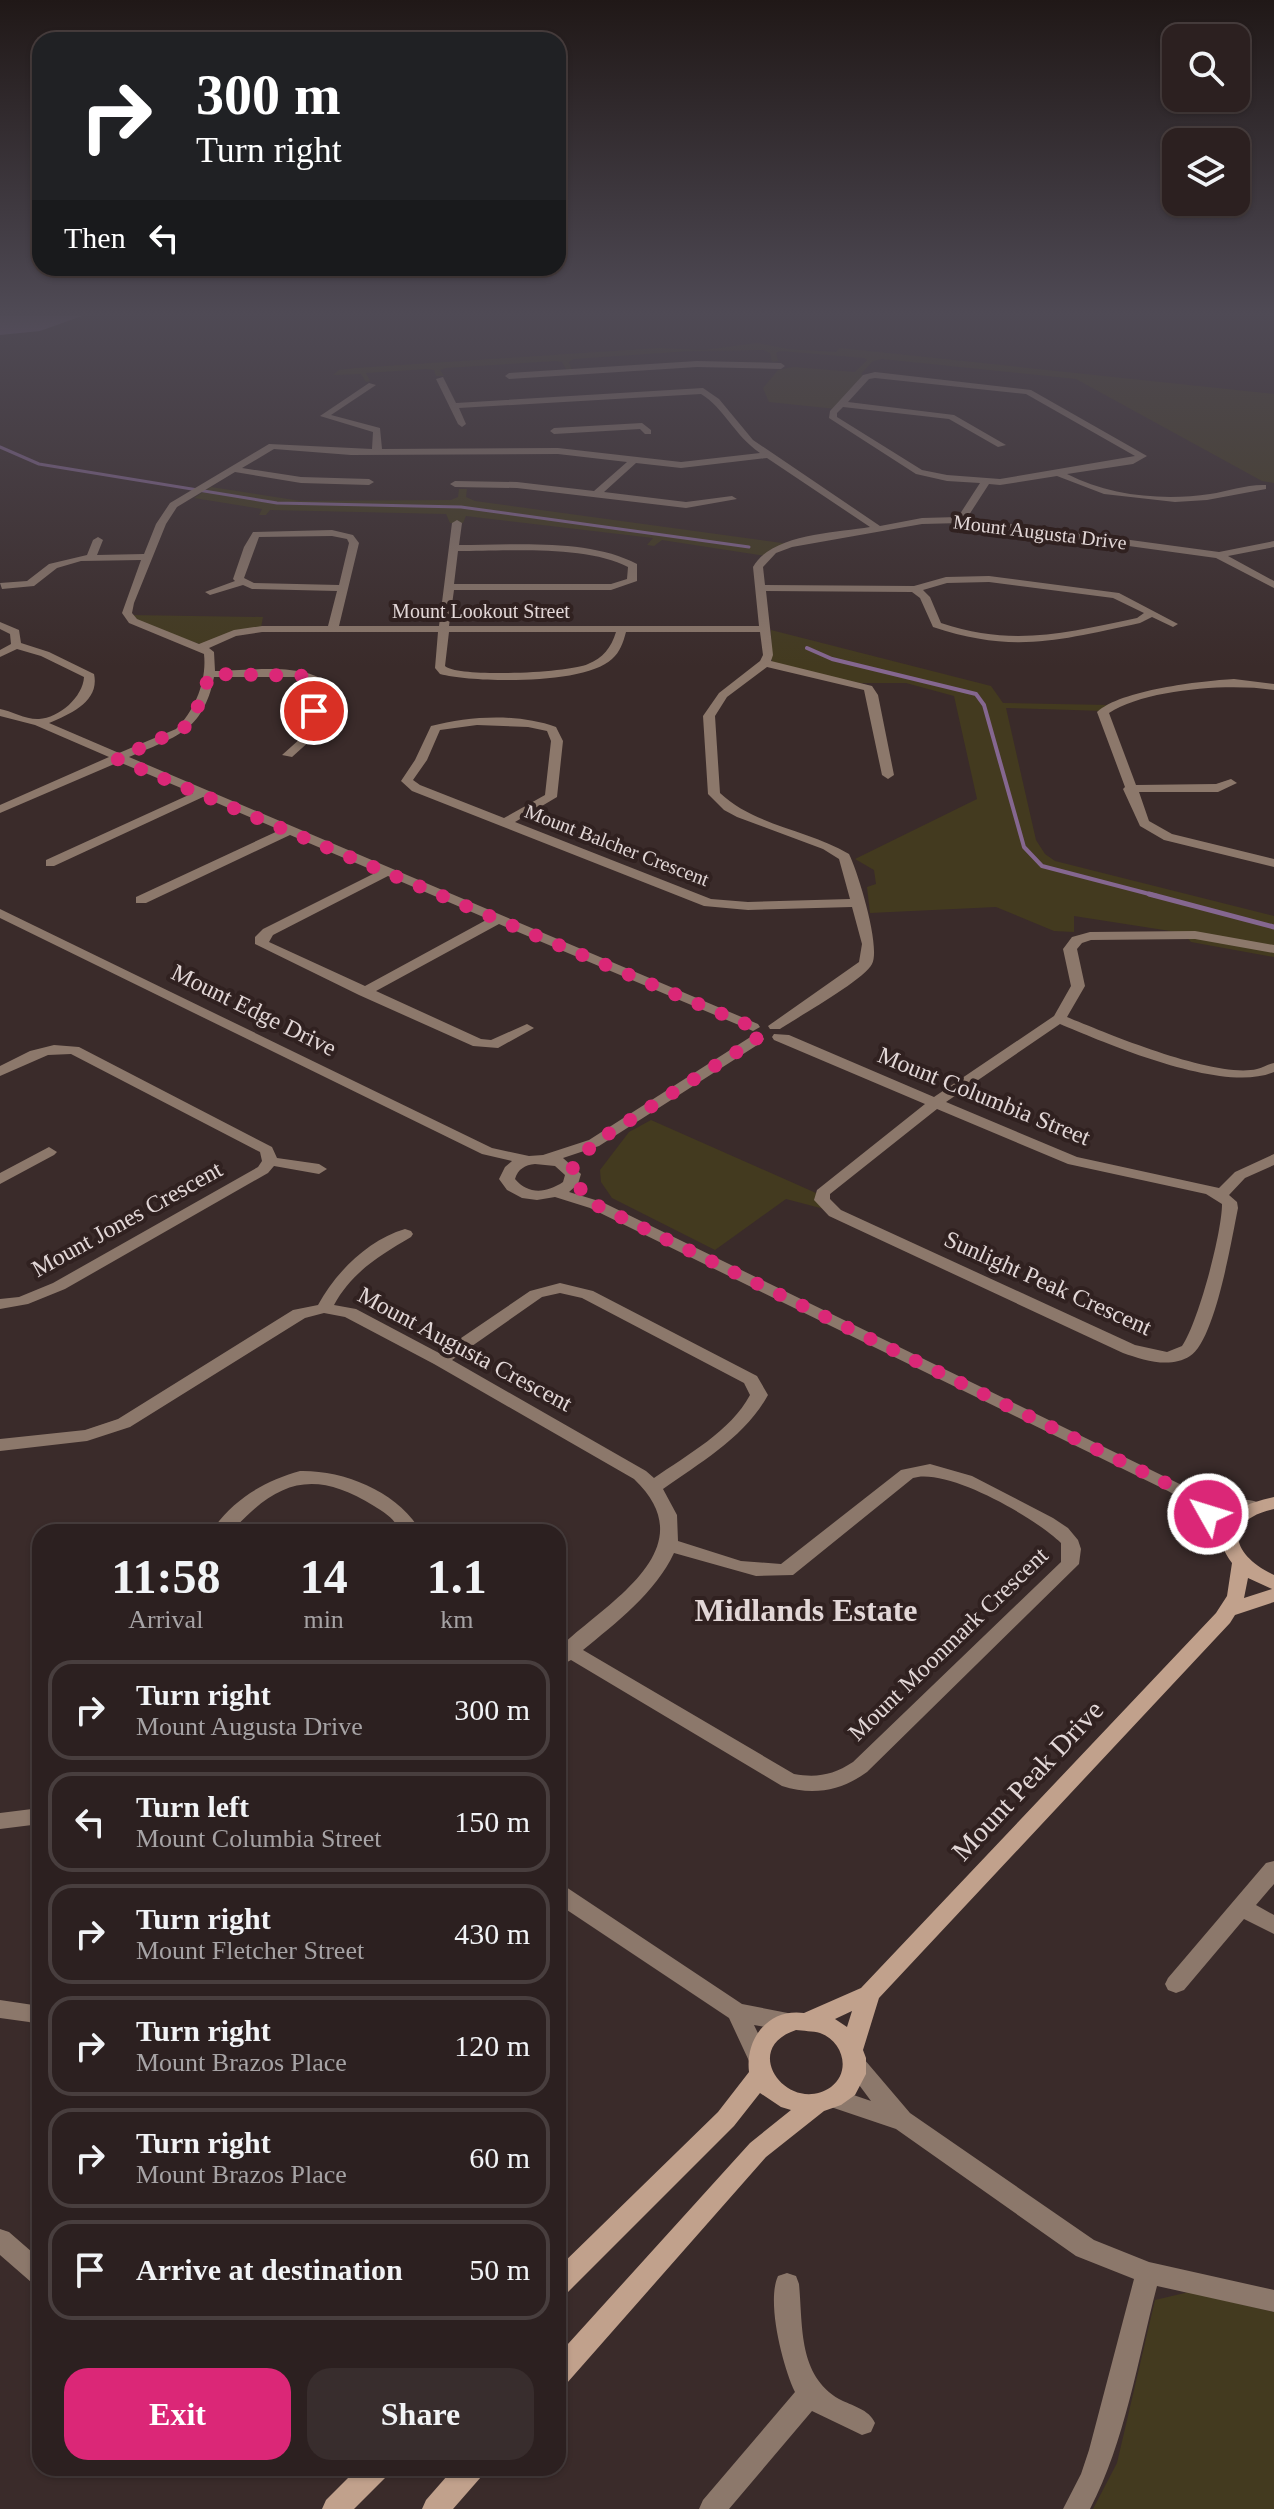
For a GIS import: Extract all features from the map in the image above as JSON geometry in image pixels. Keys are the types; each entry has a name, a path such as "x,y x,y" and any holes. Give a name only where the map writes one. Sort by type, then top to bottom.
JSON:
{"street":[{"path":"377,433 377,452"},
{"path":"554,433 558,451"},
{"path":"738,433 877,528"},
{"path":"855,433 919,472 986,482 1060,474 1133,461 1142,456 1100,433"},
{"path":"980,433 1001,445"},
{"path":"0,809 187,726 195,714 210,674 210,654 202,647 129,617 129,603 168,511 262,451 279,445 377,452 558,451 692,465 768,455"},
{"path":"597,494 634,460"},
{"path":"233,469 301,480 369,482"},
{"path":"1060,474 1092,489 1179,499 1263,487"},
{"path":"961,520 986,482"},
{"path":"455,484 517,485 686,505 732,499"},
{"name":"Mount Augusta Drive","path":"765,663 768,647 759,565 777,548 922,521 961,520 1219,555 1274,585"},
{"path":"457,523 439,666 444,672 573,674 587,669 615,650 620,644 622,629"},
{"path":"240,583 238,579 256,530 332,533 350,537 354,543 333,629"},
{"path":"92,556 98,540"},
{"path":"1219,555 1274,544"},
{"path":"450,587 611,587 632,581 633,566 621,559 536,548 456,548"},
{"path":"2,586 30,584 53,566 92,556 147,557"},
{"path":"762,588 915,589 946,580 989,579 1115,595 1173,624"},
{"path":"210,592 240,583 262,587 343,588"},
{"path":"915,589 925,597 937,625 999,641 1037,640 1140,620 1150,614"},
{"path":"0,625 15,632 16,645"},
{"name":"Mount Lookout Street","path":"202,647 244,631 764,629"},
{"path":"0,654 16,645 45,654 90,676 81,703 39,723"},
{"path":"547,1159 594,1143 764,1024 777,1031 866,963 869,944 845,857 827,846 741,814 714,794 709,716 723,695 765,663 868,688 888,775"},
{"path":"210,674 296,674 309,676 321,683 306,739 288,755"},
{"path":"1274,687 1221,681 1117,703 1105,708 1103,716 1144,823 1168,837 1274,863"},
{"path":"0,712 39,723 117,759 498,919 755,1033"},
{"name":"Mount Balcher Crescent","path":"505,823 551,797 557,741 552,729 536,724 460,724 435,728 421,760 407,781 416,788 505,823 709,903 738,906 857,903"},
{"path":"1129,789 1218,788 1231,783"},
{"path":"50,863 200,794"},
{"path":"141,900 288,831"},
{"path":"386,872 268,932 260,941 266,948 485,1045 497,1044 527,1028"},
{"name":"Mount Edge Drive","path":"0,913 487,1151 510,1170"},
{"path":"364,992 498,919"},
{"path":"935,1103 1059,1019 1076,994 1078,986 1070,949 1071,944 1081,938 1195,935 1274,949"},
{"path":"1059,1019 1147,1053 1192,1065 1247,1074 1261,1074 1274,1067"},
{"name":"Mount Columbia Street","path":"777,1031 1073,1161 1221,1195"},
{"name":"Mount Jones Crescent","path":"0,1072 39,1052 62,1048 74,1050 267,1150 270,1161 263,1170 59,1286 22,1301 0,1304"},
{"name":"Sunlight Peak Crescent","path":"935,1103 829,1184 822,1193 826,1206 863,1226 1143,1354 1159,1358 1176,1356 1188,1351 1194,1340 1213,1282 1230,1208 1229,1202 1221,1195"},
{"path":"557,1193 594,1143"},
{"name":"Mount Edge Drive","path":"487,1151 528,1160 559,1162 596,1205"},
{"path":"0,1179 49,1152"},
{"path":"1221,1195 1240,1175 1274,1159"},
{"name":"Mount Edge Drive","path":"528,1160 510,1170 507,1179 516,1190 535,1196 557,1193 596,1205 1188,1495 1254,1507"},
{"path":"270,1161 319,1169"},
{"path":"324,1308 340,1278 352,1266 405,1234"},
{"path":"440,1360 536,1294 560,1288 587,1294 751,1380 759,1395 756,1404 743,1419 654,1487 660,1494 666,1514 668,1545 635,1591 566,1653"},
{"name":"Mount Augusta Crescent","path":"0,1445 87,1435 124,1423 299,1314 324,1308 350,1313 440,1360 640,1475 654,1487"},
{"name":"Mount Moonmark Crescent","path":"566,1656 789,1781 811,1786 835,1783 860,1767 1070,1564 1072,1552 1071,1542 1060,1530 1033,1515 951,1474 921,1470 907,1474 786,1570 746,1570 715,1557 668,1545"},
{"path":"229,1524 253,1501 281,1483 300,1475 321,1475 336,1478 375,1498 406,1524"},
{"name":"Mount Edge Drive","path":"1188,1495 1228,1533"},
{"path":"1274,1503 1254,1507 1236,1517 1228,1533 1232,1552 1241,1564 1274,1583"},
{"path":"1231,1609 1241,1564"},
{"name":"Mount Peak Drive","path":"566,2277 726,2119 758,2064 767,2035 869,1994 1231,1609 1274,1595"},
{"path":"0,1821 32,1817"},
{"path":"1176,1984 1274,1869"},
{"path":"566,1898 737,2012 834,2030 902,2120 1085,2248 1148,2273 1274,2301"},
{"path":"1243,1908 1274,1925"},
{"name":"Mount Peak Drive","path":"566,2365 758,2150 847,2088 869,1994"},
{"path":"0,2009 32,2013"},
{"path":"737,2012 758,2064 782,2097 804,2104 825,2101 902,2120"},
{"path":"0,2240 32,2267"},
{"path":"1076,2509 1102,2450 1148,2273"},
{"path":"787,2284 793,2351 811,2393 862,2423"},
{"path":"712,2509 811,2393"},
{"path":"335,2509 369,2476"},
{"path":"435,2509 465,2476"}],"shaded area":[{"path":"1175,433 1274,433 1274,483 1262,481"},
{"path":"211,487 301,501 451,500 458,497 459,489 467,489 466,497 475,501 789,544 765,556 662,540 654,546 647,545 653,538 466,516 463,523 450,523 446,514 270,510 266,515 259,515 262,509 194,498"},
{"path":"129,615 263,617 261,628 205,646 129,619"},
{"path":"771,630 991,686 1003,703 1109,705 1105,711 1006,708 1036,840 1045,854 1055,861 1274,916 1274,957 1191,942 1183,933 1074,916 1074,932 1054,931 996,907 870,913 867,887 876,884 874,870 855,859 977,799 954,696 906,683 859,683 772,664"},
{"path":"651,1120 825,1197 828,1210 786,1199 715,1250 612,1198 601,1182 600,1170 629,1132"},
{"path":"1189,2292 1274,2312 1274,2509 1093,2509 1117,2463 1155,2300"}],"waterway":[{"path":"0,447 39,464 277,503 461,507 749,547"},
{"path":"807,648 832,659 976,694 984,705 1024,847 1042,866 1157,896"},
{"path":"1149,894 1274,927"}],"district":[{"name":"Midlands Estate","path":"806,1610"}],"route":[{"path":"314,711 321,683 309,676 210,674 192,721 187,726 117,759 753,1027 750,1035 757,1039 594,1143 571,1170 572,1180 596,1205 1174,1487 1188,1495 1208,1514"}]}
